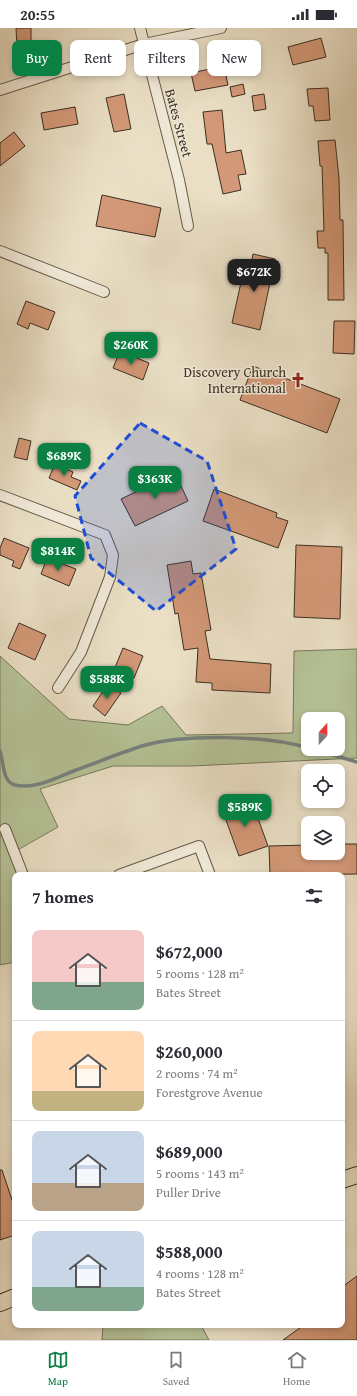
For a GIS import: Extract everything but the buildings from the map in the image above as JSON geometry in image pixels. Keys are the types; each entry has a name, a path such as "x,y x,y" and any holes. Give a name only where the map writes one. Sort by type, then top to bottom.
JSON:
{"main road":[{"path":"345,1179 357,1175"},
{"path":"0,1303 12,1298"}],"street":[{"name":"Bates Street","path":"140,28 143,40"},
{"path":"163,40 221,28"},
{"path":"0,90 134,47"},
{"name":"Bates Street","path":"152,76 179,180 188,226"},
{"path":"0,250 104,292"},
{"path":"0,495 105,535 113,555 110,577 81,652 58,688"},
{"path":"5,828 22,872"},
{"path":"127,872 199,846 209,872"}],"highlighted area":[{"path":"140,423 207,461 236,549 156,611 91,558 75,496"}],"green space":[{"path":"357,649 357,758 192,766 113,766 40,789 58,827 14,852 22,872 12,872 12,963 0,965 0,656 69,719 128,725 162,706 186,735 293,733 294,651"},
{"path":"103,1328 203,1328 209,1340 102,1340"}],"waterway":[{"path":"0,751 4,771 8,780 15,785 30,786 46,782 142,746 179,739 248,738 301,746"},
{"path":"337,756 357,762"}],"place":[{"name":"Discovery Church International","path":"298,380"}]}
